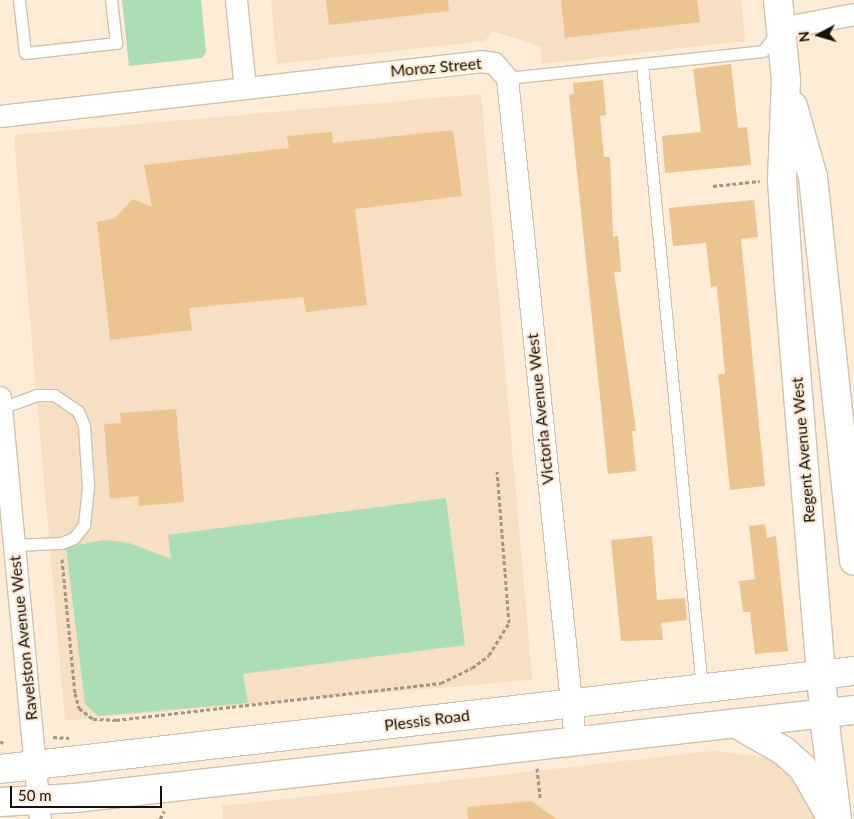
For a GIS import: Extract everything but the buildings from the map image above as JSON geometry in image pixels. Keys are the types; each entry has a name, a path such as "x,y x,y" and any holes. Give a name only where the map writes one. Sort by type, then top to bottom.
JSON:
{"main road":[{"name":"Regent Avenue West","path":"778,0 786,80 782,180 825,714 837,819"},
{"name":"Regent Avenue West","path":"786,80 813,177 854,561"},
{"name":"Plessis Road","path":"1,751 35,766 702,690 822,673 854,671"},
{"path":"0,802 40,811 126,793 575,740 854,710"},
{"path":"735,723 784,751 803,768 832,819"},
{"path":"88,819 103,802 126,793"}],"street":[{"path":"236,0 245,88"},
{"path":"780,28 854,14"},
{"name":"Moroz Street","path":"0,116 480,61 494,63 507,78"},
{"name":"Victoria Avenue West","path":"507,78 568,704 575,740"},
{"name":"Ravelston Avenue West","path":"1,402 40,811"}],"lane":[{"path":"19,0 25,53 116,43 112,0"},
{"path":"507,78 763,51 780,28"},
{"path":"642,64 702,690"},
{"path":"1,402 36,395 54,395 78,411 84,426 87,507 84,525 74,538 61,543 14,545"}],"path":[{"path":"713,186 762,181"},
{"path":"61,543 75,693 78,708 93,719 125,719 441,683 472,668 489,655 509,622 497,471"},
{"path":"51,737 69,734"},
{"path":"537,768 540,798"},
{"path":"160,819 164,811"}],"shaded area":[{"path":"271,0 741,0 745,41 542,64 540,46 492,31 485,41 277,64"},
{"path":"481,94 532,680 65,721 14,135"},
{"path":"713,751 770,758 794,775 816,819 223,819 222,806"}],"green space":[{"path":"122,0 201,0 206,52 202,58 129,66"},
{"path":"446,498 465,645 243,674 248,703 98,716 85,704 66,547 105,540 129,543 171,559 168,535"}]}
